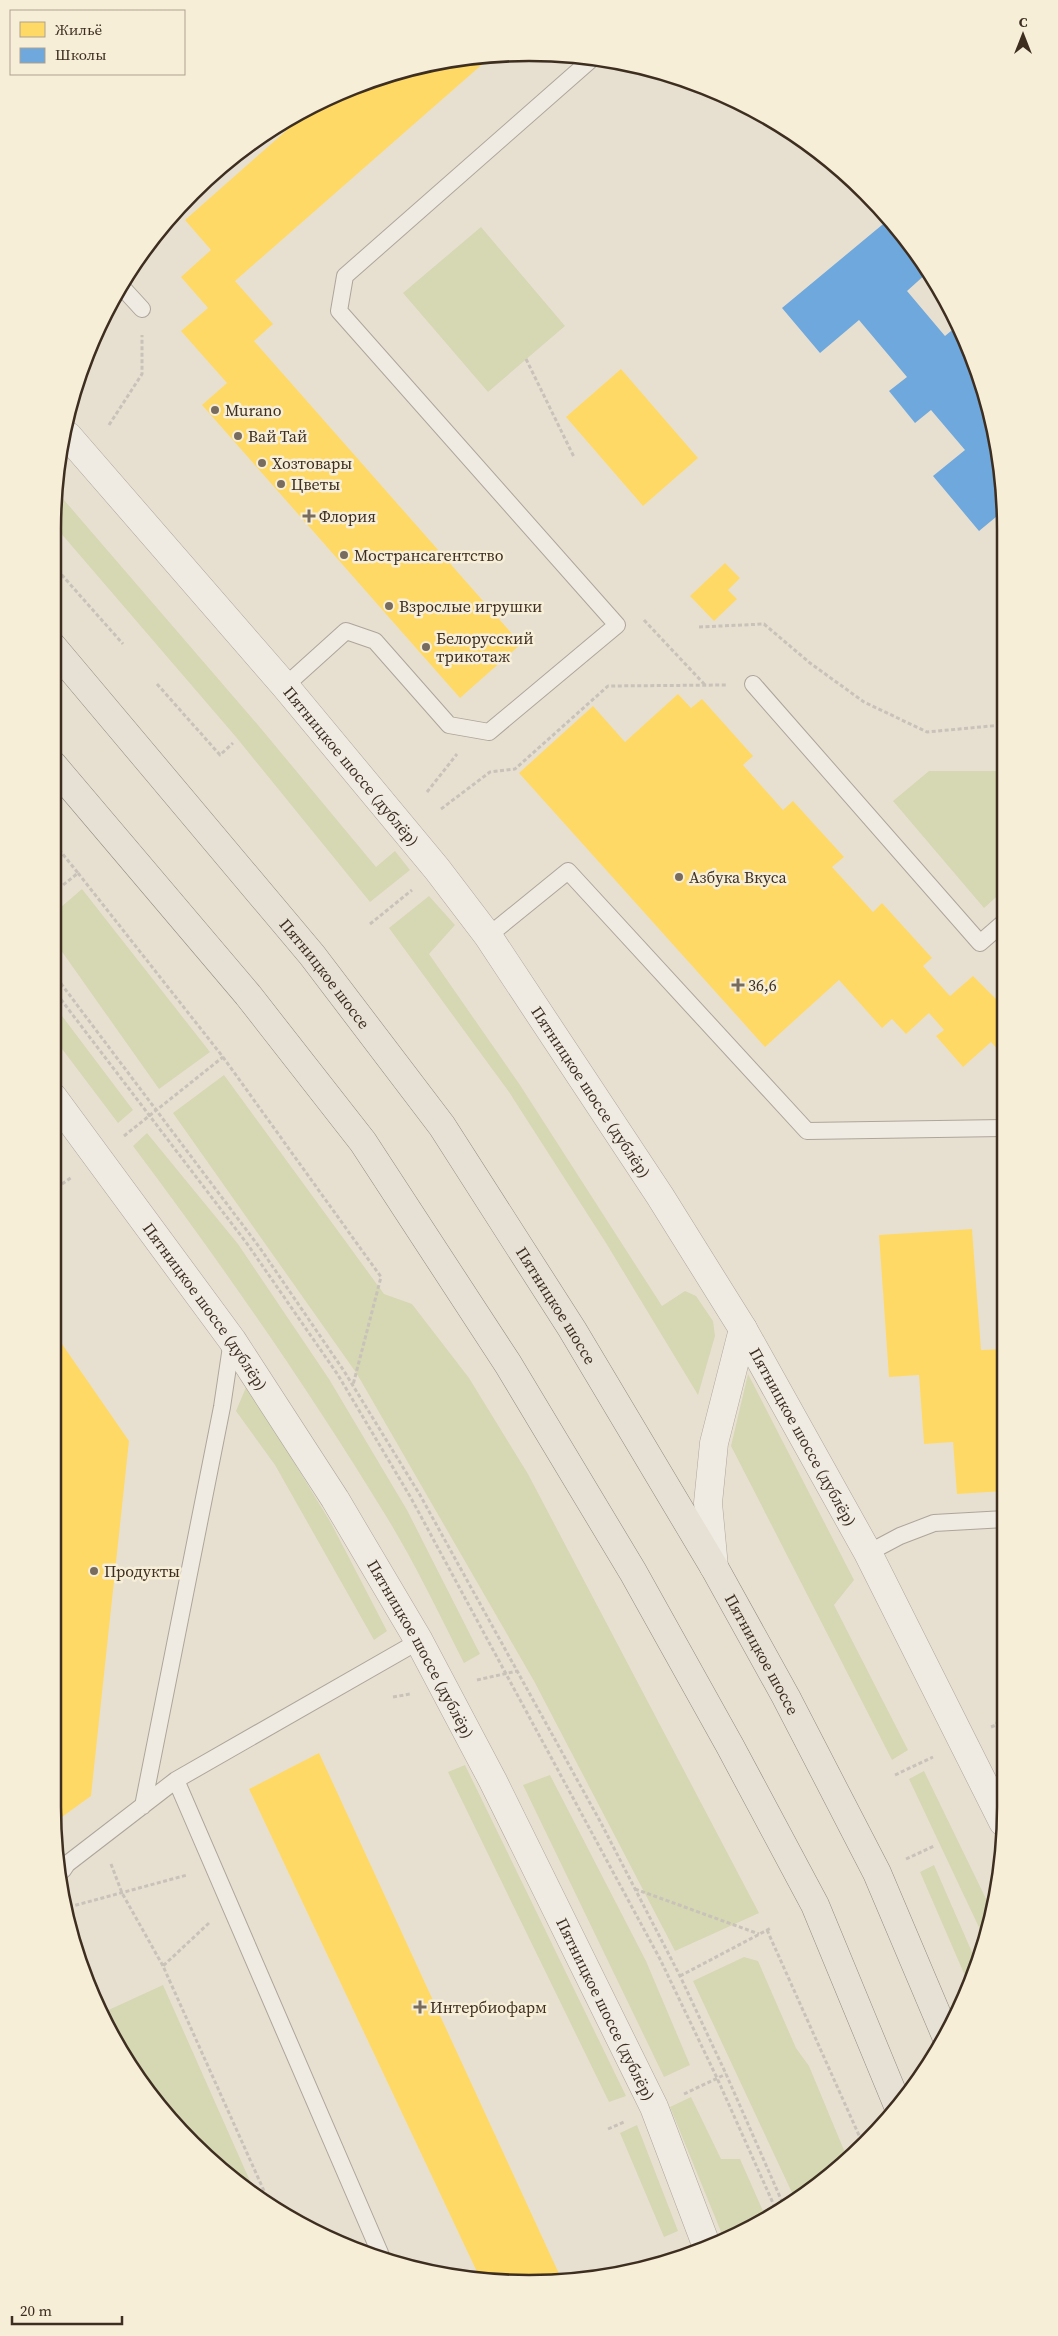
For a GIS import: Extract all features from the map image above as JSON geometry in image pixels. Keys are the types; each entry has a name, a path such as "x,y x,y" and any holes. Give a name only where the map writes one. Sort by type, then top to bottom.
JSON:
{"main road":[{"name":"Пятницкое шоссе","path":"61,658 312,955 442,1126 572,1329 714,1567 786,1697 877,1874 942,2027"},
{"path":"61,776 248,995 363,1142 508,1364 633,1572 730,1746 810,1897 895,2098"}],"street":[{"name":"Пятницкое шоссе (дублёр)","path":"70,438 285,686 437,869 488,936 660,1196 743,1329 868,1553 997,1810"},
{"name":"Пятницкое шоссе (дублёр)","path":"61,1108 232,1340 336,1499 419,1641 493,1781 654,2107 704,2240"},
{"path":"714,1567 708,1503 714,1443 743,1329"}],"lane":[{"path":"285,686 346,632 375,641 449,725 489,732 617,625 339,311 344,276 585,65"},
{"path":"126,292 142,309"},
{"path":"753,684 980,943 997,928"},
{"path":"488,936 568,871 807,1131 997,1128"},
{"path":"143,1806 222,1407 232,1340"},
{"path":"868,1553 900,1536 934,1523 997,1519"},
{"path":"65,1868 100,1838 176,1780 419,1641"},
{"path":"176,1780 379,2250"}],"path":[{"path":"109,425 142,374 142,309"},
{"path":"526,360 574,457"},
{"path":"61,575 122,644"},
{"path":"644,620 705,685"},
{"path":"699,626 764,624 810,664 864,702 927,732 997,725"},
{"path":"157,684 220,755 233,744"},
{"path":"442,809 490,772 515,769 608,686 753,684"},
{"path":"427,792 457,754"},
{"path":"61,853 223,1057 380,1277 353,1385"},
{"path":"61,886 78,873"},
{"path":"370,924 414,889"},
{"path":"61,985 260,1248 353,1385 420,1495 635,1889 680,1976 726,2074 782,2201"},
{"path":"61,1001 248,1245 338,1375 411,1498 660,1959 717,2078 774,2205"},
{"path":"120,1139 223,1057"},
{"path":"475,1680 517,1671"},
{"path":"896,1775 941,1753"},
{"path":"100,1838 122,1892 163,1966 265,2193"},
{"path":"903,1860 934,1846"},
{"path":"72,1906 214,1868"},
{"path":"635,1889 759,1934"},
{"path":"163,1966 229,1903"},
{"path":"680,1976 772,1928"},
{"path":"767,1930 860,2138"}],"green space":[{"path":"481,227 565,326 488,392 403,293"},
{"path":"62,498 258,725 376,867 395,851 410,870 370,902 236,737 61,533"},
{"path":"929,771 997,771 997,896 984,908 893,801"},
{"path":"82,889 210,1052 159,1089 61,950 61,907"},
{"path":"429,896 455,925 429,954 520,1085 662,1306 685,1291 696,1296 713,1321 715,1336 698,1395 606,1243 509,1092 389,928"},
{"path":"61,1015 133,1110 118,1123 61,1048"},
{"path":"224,1075 384,1294 412,1304 469,1378 528,1474 759,1913 675,1951 534,1681 357,1374 173,1113"},
{"path":"147,1133 238,1244 329,1379 407,1510 480,1654 464,1663 397,1534 326,1421 200,1236 133,1146"},
{"path":"748,1374 854,1580 834,1605 908,1750 892,1760 731,1446"},
{"path":"247,1385 331,1523 387,1631 374,1640 275,1465 236,1411"},
{"path":"465,1765 626,2096 609,2102 448,1772"},
{"path":"924,1771 987,1901 980,1930 909,1779"},
{"path":"550,1775 646,1961 690,2065 664,2077 523,1785"},
{"path":"934,1865 973,1954 965,1976 920,1872"},
{"path":"744,1957 758,1961 796,2048 809,2066 845,2152 792,2194 693,1981"},
{"path":"163,1985 251,2183 198,2138 177,2115 140,2067 107,2010"},
{"path":"691,2097 721,2159 740,2159 763,2212 722,2233 670,2107"},
{"path":"637,2125 678,2231 664,2237 620,2133"}],"building: Жильё":[{"path":"483,63 235,281 273,324 254,341 521,644 460,698 202,405 227,383 181,331 208,308 181,277 211,250 185,220 291,126 322,109 379,86 408,77 438,70"},
{"path":"621,369 698,458 643,506 566,417"},
{"path":"725,563 740,578 728,590 737,599 714,621 690,596"},
{"path":"678,694 691,708 702,699 753,756 743,765 783,810 793,801 844,857 832,867 873,912 882,903 932,958 923,966 950,996 973,976 997,1000 997,1048 991,1042 963,1067 936,1036 944,1030 929,1013 906,1034 892,1019 882,1028 839,980 765,1047 519,773 593,706 625,742"},
{"path":"972,1229 981,1350 997,1349 997,1492 957,1494 953,1442 924,1444 919,1375 889,1377 879,1235"},
{"path":"61,1343 129,1441 91,1796 61,1817"},
{"path":"319,1753 559,2274 529,2275 477,2272 249,1789"}],"building: Школы":[{"path":"883,224 923,277 907,291 945,336 952,330 961,350 981,408 988,438 993,468 997,516 979,531 933,476 965,450 931,410 915,423 889,391 907,377 859,320 820,353 782,308"}],"place":[{"name":"Murano","path":"215,410"},
{"name":"Вай Тай","path":"238,436"},
{"name":"Хозтовары","path":"262,463"},
{"name":"Цветы","path":"281,484"},
{"name":"Флория","path":"309,516"},
{"name":"Мострансагентство","path":"344,555"},
{"name":"Взрослые игрушки","path":"389,606"},
{"name":"Белорусский трикотаж","path":"426,647"},
{"name":"Азбука Вкуса","path":"679,877"},
{"name":"36,6","path":"738,985"},
{"name":"Продукты","path":"94,1571"},
{"name":"Интербиофарм","path":"420,2007"}]}
